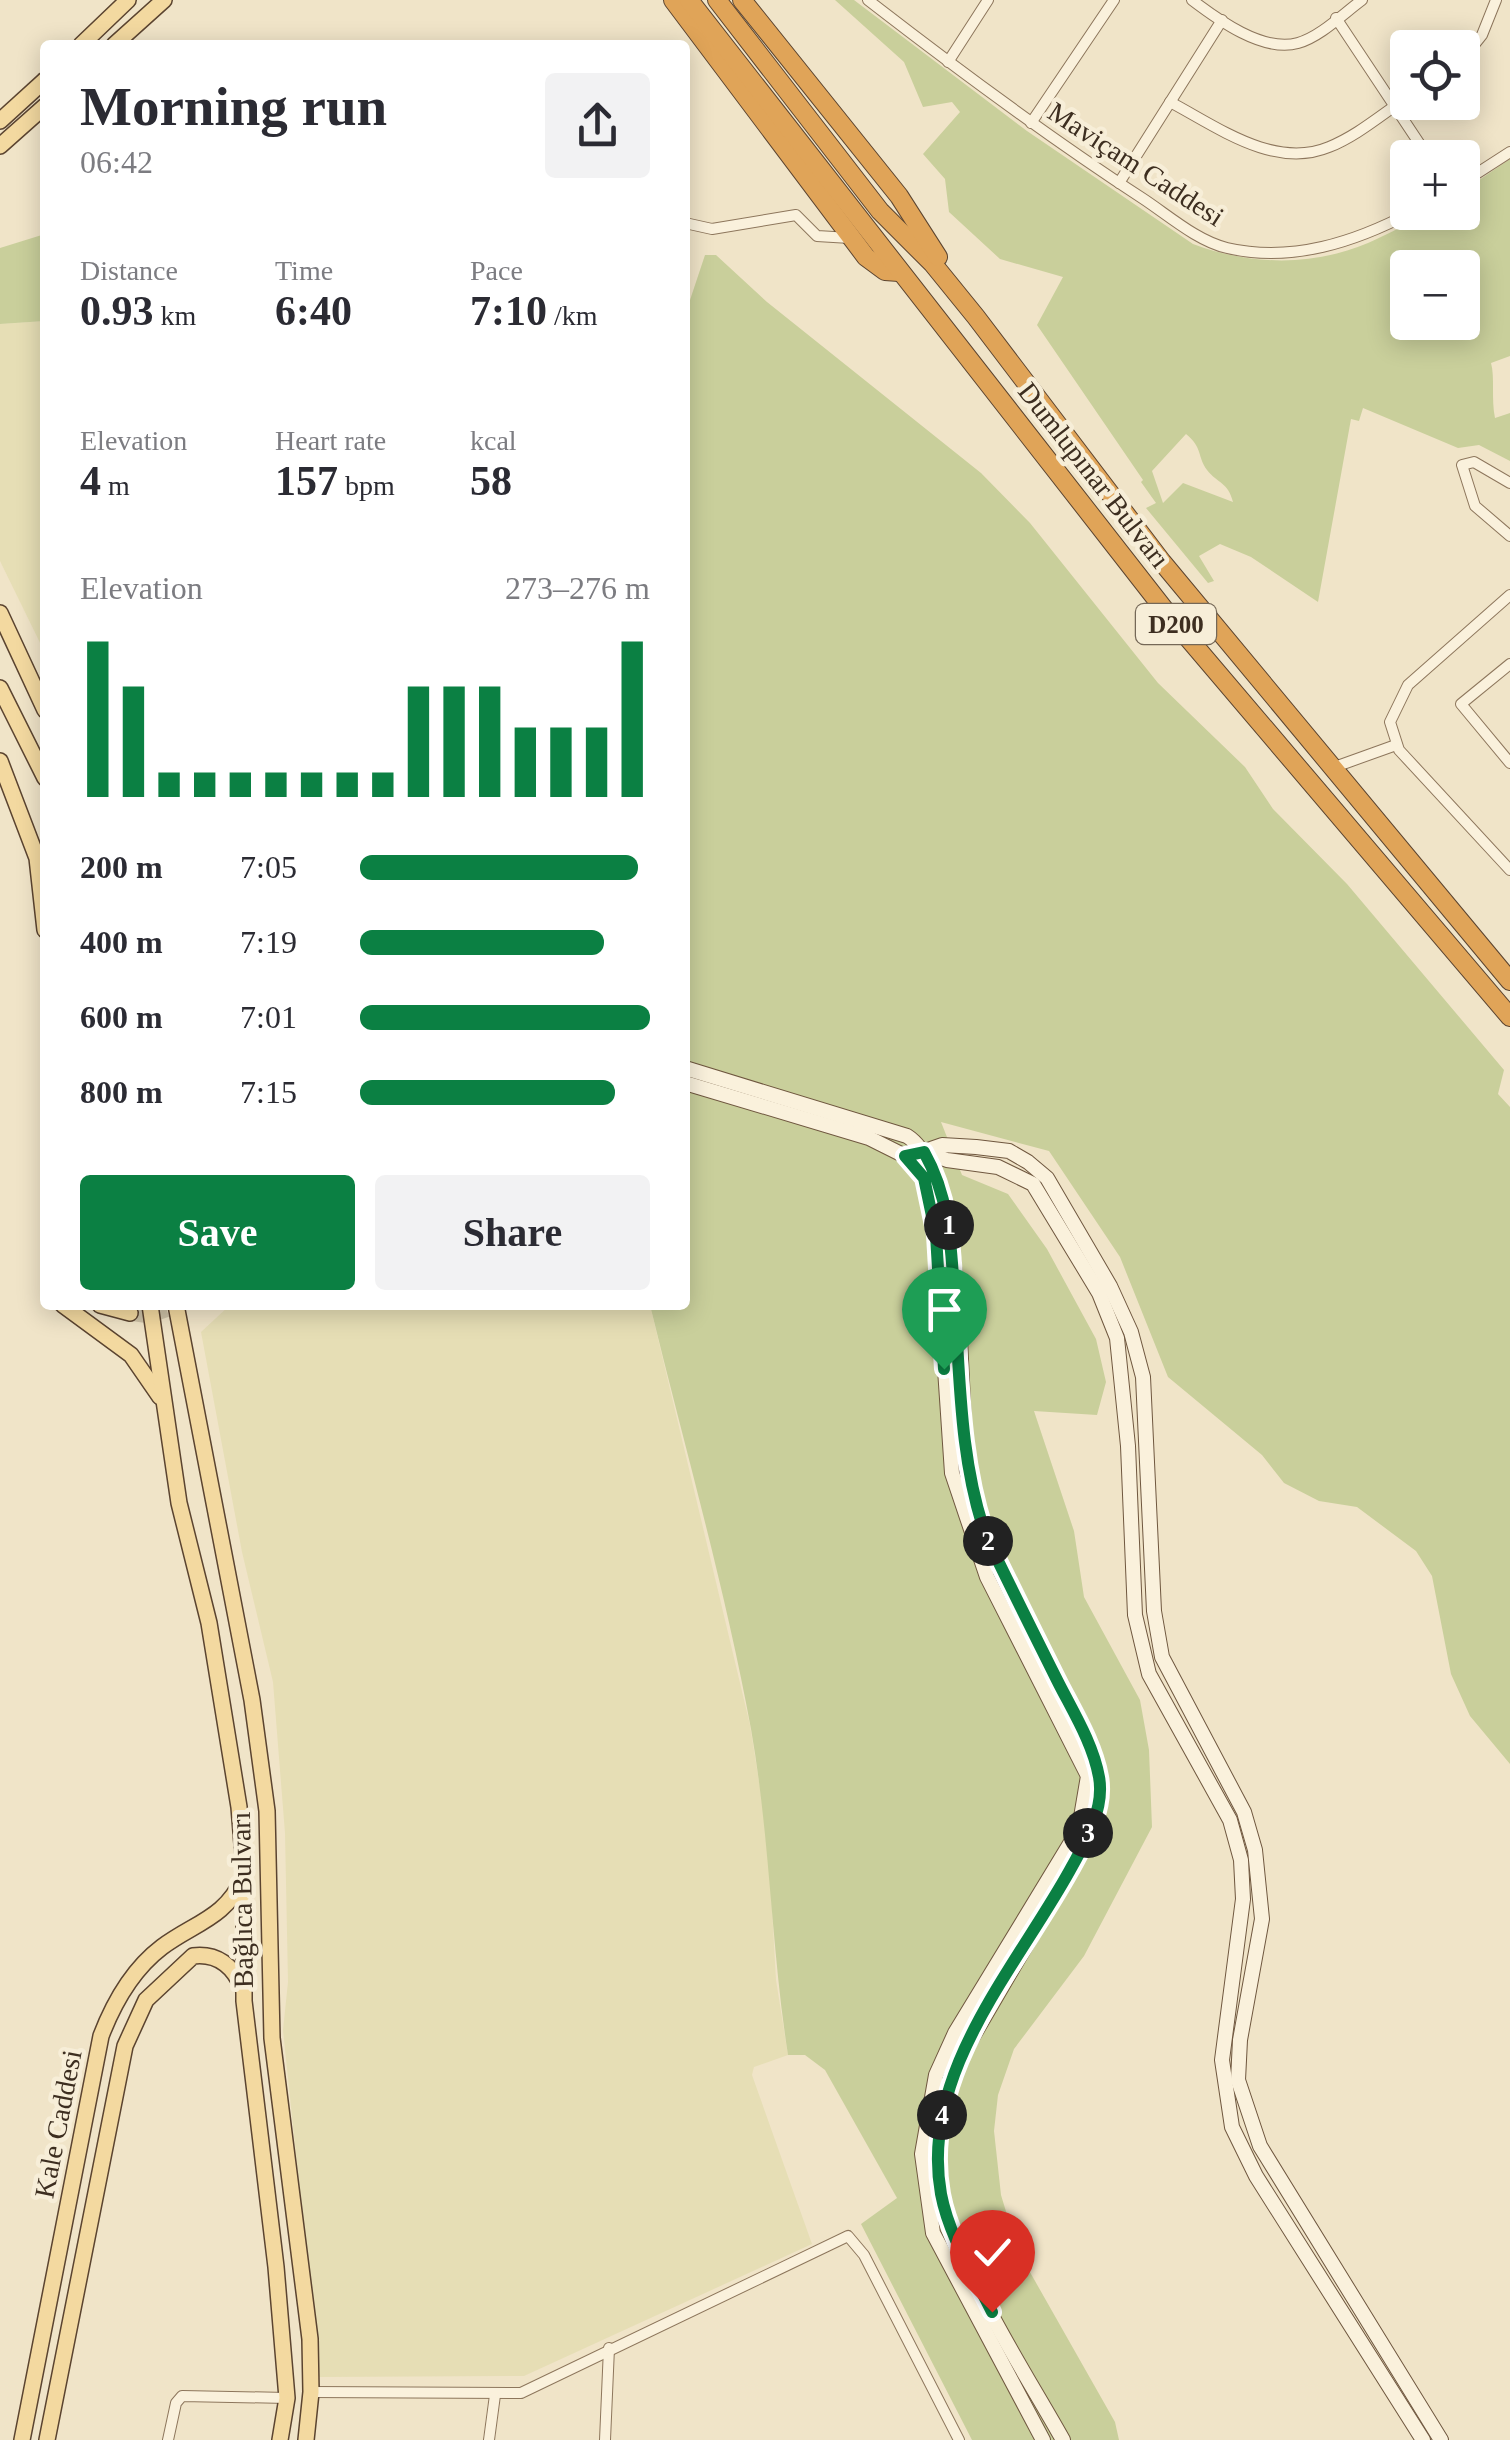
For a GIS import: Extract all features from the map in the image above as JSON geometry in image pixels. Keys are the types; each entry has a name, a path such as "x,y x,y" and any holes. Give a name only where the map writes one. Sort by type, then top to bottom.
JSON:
{"highway":[{"path":"673,0 857,232"},
{"name":"Dumlupınar Bulvarı","path":"689,0 857,232 899,272 1171,618 1510,1017"},
{"name":"Dumlupınar Bulvarı","path":"717,0 880,211 933,264 976,317 1162,562 1510,981"},
{"path":"742,0 899,196 976,317"}],"main road":[{"path":"86,40 128,0"},
{"path":"120,40 164,0"},
{"path":"0,121 40,85"},
{"path":"0,146 40,110"},
{"path":"0,613 40,699"},
{"path":"0,688 40,768"},
{"path":"0,761 30,836 40,883"},
{"path":"70,1310 131,1356 156,1388 166,1413"},
{"path":"117,1310 130,1314"},
{"name":"Bağlıca Bulvarı","path":"151,1310 179,1503 209,1622 239,1807 244,1874 244,2002 276,2267 286,2398 280,2440"},
{"name":"Bağlıca Bulvarı","path":"177,1310 252,1700 265,1792 272,1872 272,2038 310,2339 311,2392 306,2440"},
{"name":"Kale Caddesi","path":"22,2440 101,2036 110,2012 140,1967 158,1950 225,1907 244,1874"},
{"name":"Kale Caddesi","path":"47,2440 111,2113 135,2021 158,1986 193,1956 212,1956 230,1967 239,1980 244,2002"}],"street":[{"name":"Maviçam Caddesi","path":"868,0 1031,123 1215,244 1254,251 1324,248 1390,221"},
{"path":"948,62 988,0"},
{"path":"1031,123 1114,0"},
{"path":"1192,0 1222,20 1283,45 1302,42 1362,0"},
{"path":"1480,38 1496,0"},
{"path":"1336,18 1390,100"},
{"path":"1119,183 1222,20"},
{"path":"1170,102 1247,144 1296,152 1328,148 1390,109"},
{"path":"1480,172 1510,152"},
{"path":"690,224 712,228 796,215 817,236 857,232"},
{"path":"1510,483 1474,462 1462,465 1473,502 1510,536"},
{"path":"1510,595 1402,694 1390,722 1396,745 1510,870"},
{"path":"1510,664 1461,704 1510,763"},
{"path":"1332,768 1396,745"},
{"path":"690,1070 907,1136 924,1152 939,1178 950,1227 967,1463 974,1503 986,1536 1086,1739 1099,1777 1098,1810 1080,1853 958,2062 945,2098 938,2144 942,2196 950,2226 1063,2440"},
{"path":"690,1084 869,1138 905,1156 924,1178 936,1235 952,1473 958,1502 987,1577 1088,1776 1079,1830 942,2060 926,2113 922,2154 933,2233 1043,2440"},
{"path":"905,1156 942,1145 1009,1151 1047,1178 1110,1286 1131,1332 1143,1377 1154,1611 1162,1657 1244,1812 1254,1850 1262,1919 1240,2040 1238,2080 1242,2095 1260,2146 1441,2440"},
{"path":"924,1152 946,1160 998,1167 1033,1184 1098,1293 1117,1338 1128,1446 1134,1615 1149,1674 1230,1820 1241,1860 1243,1899 1222,2060 1232,2127 1256,2176 1423,2440"},
{"path":"311,2392 521,2392 848,2236 864,2255 959,2440"},
{"path":"605,2440 610,2348"},
{"path":"489,2440 495,2395"},
{"path":"168,2440 176,2402 182,2396 286,2398"}],"shaded area":[{"path":"40,321 40,643 0,561 0,324"},
{"path":"225,1310 651,1310 750,1725 768,1838 776,1980 788,2055 754,2067 752,2075 812,2244 524,2376 319,2377 283,2030 288,1982 285,1833 273,1682 242,1552 201,1332"}],"green space":[{"path":"835,0 854,0 1027,131 1193,244 1214,251 1258,259 1303,259 1347,251 1395,230 1480,230 1480,179 1510,159 1510,356 1491,363 1495,418 1510,413 1510,461 1479,445 1458,448 1363,408 1359,421 1351,419 1318,602 1251,557 1220,544 1199,556 1214,581 1208,583 1146,508 1156,503 1143,480 1037,325 1063,277 1000,259 949,212 945,179 923,154 960,112 952,102 923,107 904,62","holes":["1186,434 1207,470 1225,487 1233,502 1183,483 1163,503 1152,471"]},
{"path":"40,236 40,321 0,324 0,248"},
{"path":"705,255 716,255 767,302 981,473 1030,523 1158,683 1245,767 1273,809 1347,884 1504,1070 1498,1094 1510,1107 1510,1764 1470,1716 1451,1674 1432,1576 1416,1551 1357,1507 1319,1501 1284,1483 1262,1455 1168,1377 1120,1257 1049,1151 941,1122 962,1175 1008,1194 1047,1249 1096,1339 1106,1382 1097,1415 1034,1411 1074,1531 1084,1597 1140,1700 1149,1750 1152,1827 1084,1956 1014,2049 998,2095 994,2131 1001,2195 1018,2251 1115,2422 1119,2440 972,2440 861,2224 897,2198 825,2070 805,2055 788,2055 751,1729 717,1569 651,1310 690,1310 690,300"}],"tunnel":[{"path":"130,1313 148,1316 166,1310"}],"route":[{"path":"944,1369 936,1235 924,1178 905,1156 924,1152 939,1178 950,1227 967,1463 974,1503 986,1536 1086,1739 1099,1777 1100,1794 1098,1810 1080,1853 958,2062 945,2098 938,2155 942,2196 950,2226 992,2312"}]}
